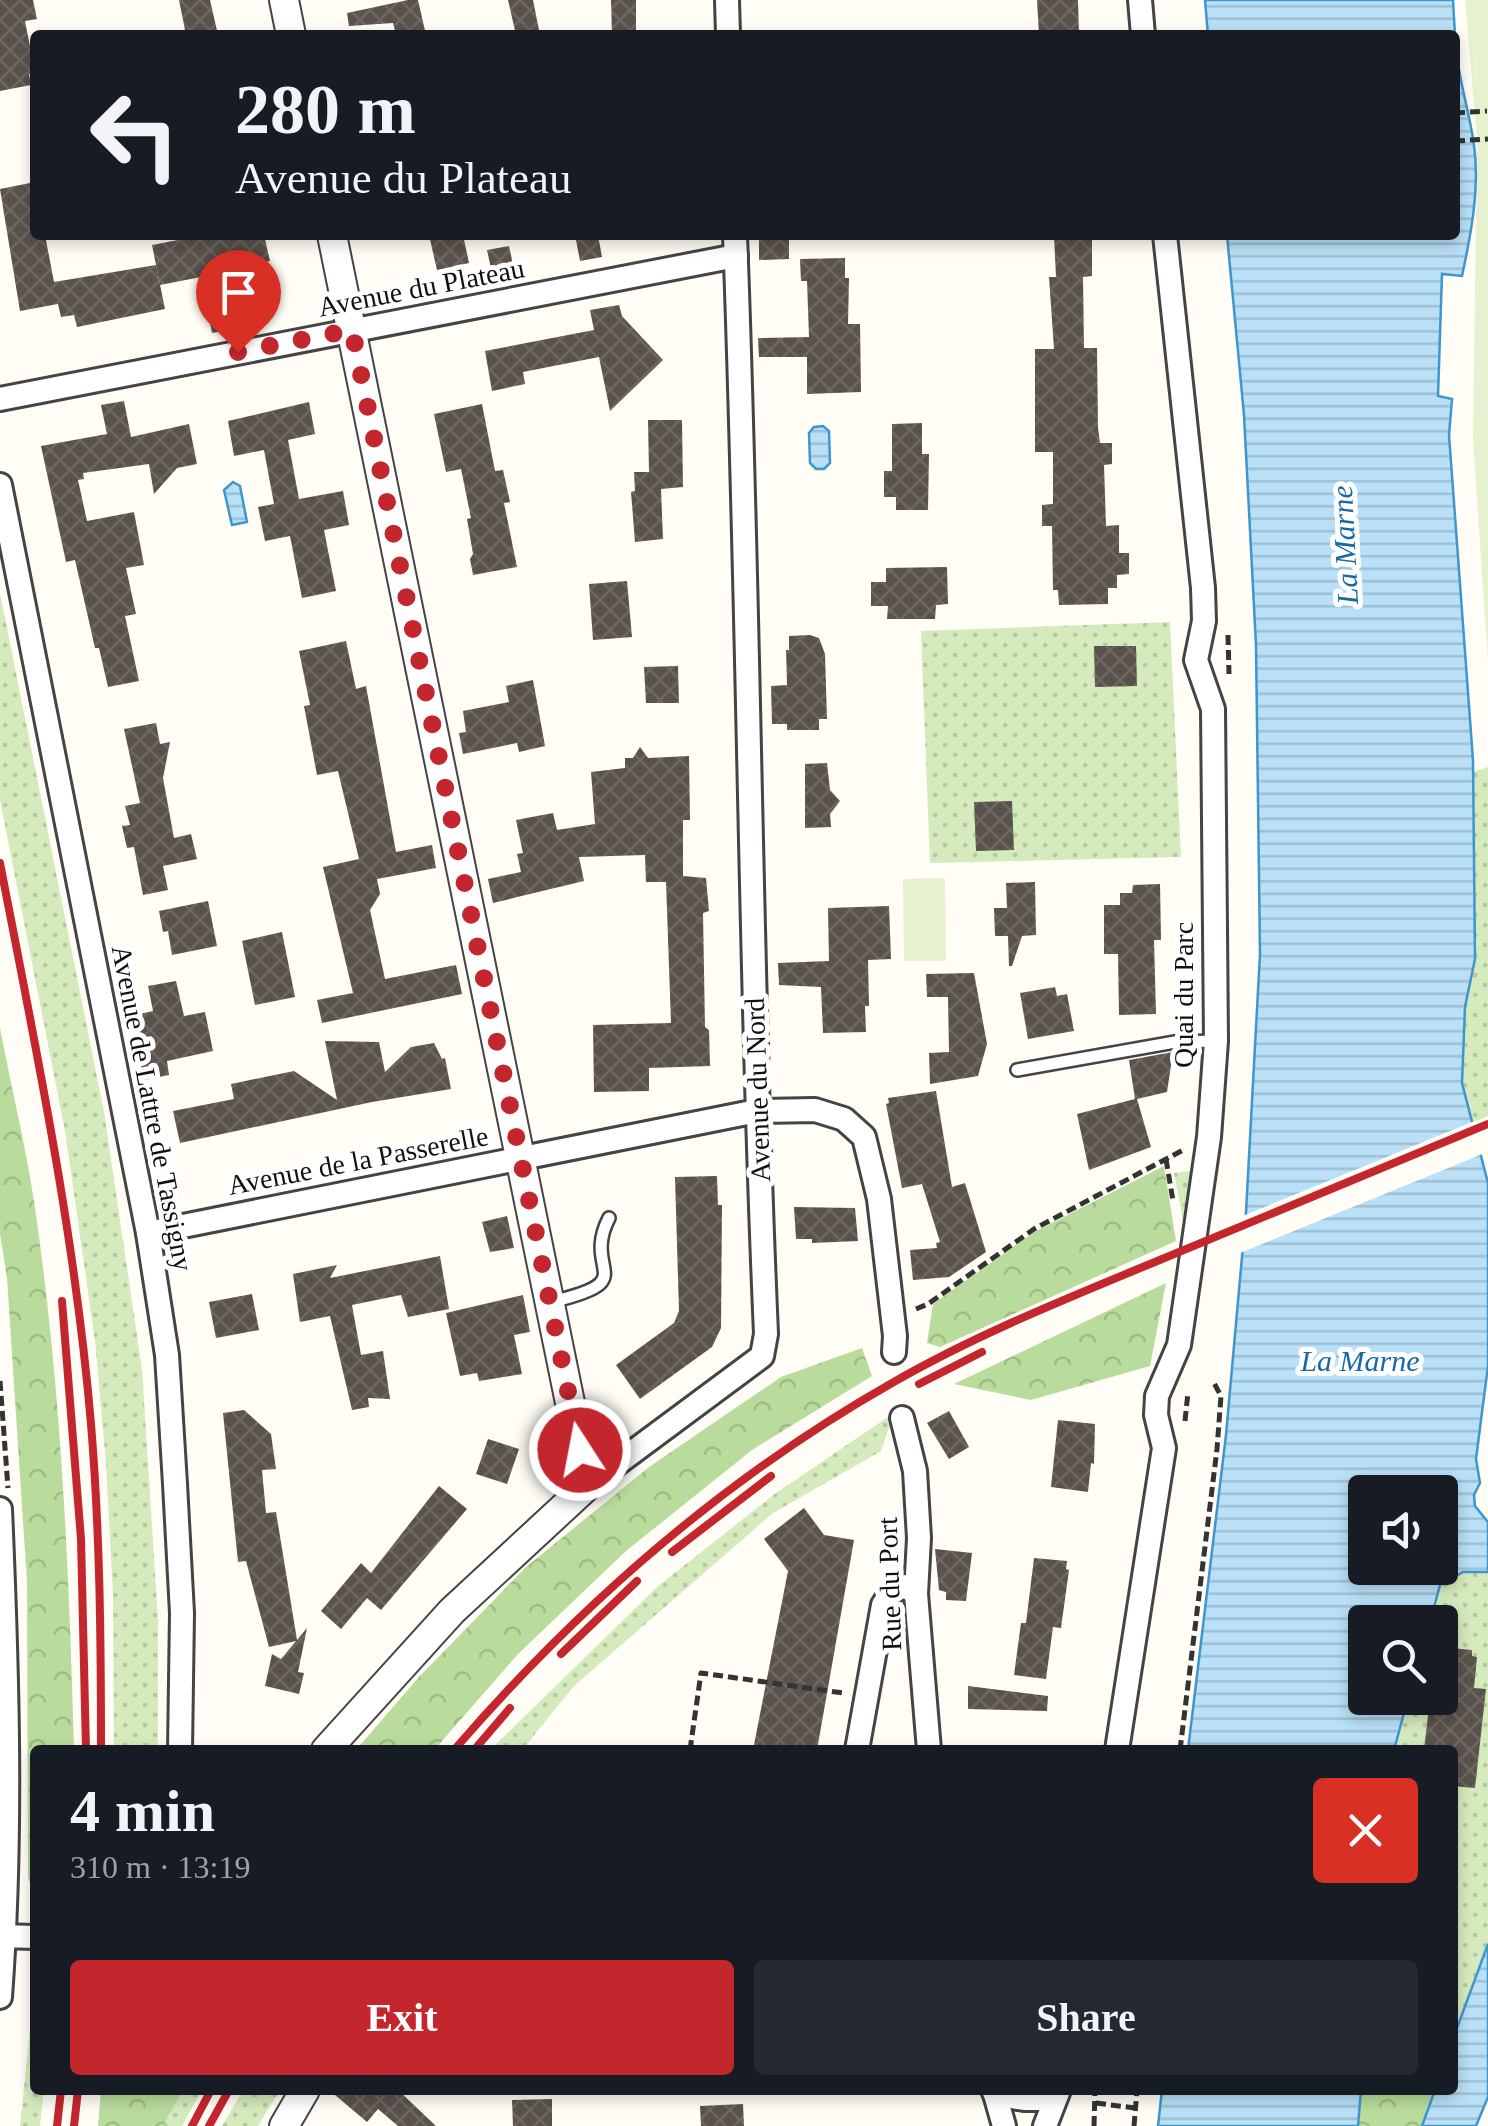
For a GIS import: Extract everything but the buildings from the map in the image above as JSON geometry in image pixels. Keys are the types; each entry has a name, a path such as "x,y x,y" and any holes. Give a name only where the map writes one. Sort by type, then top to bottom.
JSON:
{"street":[{"path":"284,0 291,30"},
{"path":"727,0 728,30"},
{"path":"1140,0 1143,30"},
{"path":"333,240 587,1486"},
{"name":"Quai du Parc","path":"1118,1745 1164,1448 1156,1415 1157,1396 1178,1345 1209,1137 1216,1041 1214,708 1196,660 1204,622 1203,588 1166,240"},
{"name":"Avenue du Plateau","path":"0,399 352,330 736,245"},
{"name":"Avenue du Nord","path":"331,1745 452,1612 587,1486 762,1356 766,1334 736,245"},
{"name":"Avenue de Lattre de Tassigny","path":"0,485 148,1233 167,1356 182,1613 180,1745"},
{"path":"757,1111 815,1110 844,1118 864,1137 879,1200 894,1352"},
{"name":"Avenue de la Passerelle","path":"148,1233 757,1111"},
{"name":"Rue du Port","path":"902,1418 914,1471 919,1538 916,1594 929,1745"},
{"path":"0,1509 6,1627 0,1997"},
{"path":"858,1745 884,1605 892,1591 906,1586 916,1594"},
{"path":"2,1936 30,1937"},
{"path":"284,2126 302,2095"},
{"path":"995,2095 1004,2126"},
{"path":"1007,2095 1024,2099 1056,2095 1045,2126"}],"lane":[{"path":"1017,1070 1175,1042 1216,1041"},
{"path":"551,1302 589,1293 602,1283 606,1274 600,1242 609,1218"}],"path":[{"path":"1460,113 1487,111"},
{"path":"1460,141 1488,140"},
{"path":"928,1304 1034,1229 1190,1146"},
{"path":"1181,1745 1217,1448 1221,1396 1214,1383"},
{"path":"691,1745 701,1673 866,1696"},
{"path":"1094,2126 1096,2095"},
{"path":"1134,2126 1136,2095"},
{"path":"1096,2103 1135,2108"}],"green space":[{"path":"1465,0 1488,0 1488,662 1473,440 1477,138"},
{"path":"0,593 104,1112 142,1369 158,1620 158,1745 114,1745 113,1596 95,1341 65,1131 0,800"},
{"path":"1170,622 1181,857 930,863 921,631"},
{"path":"1488,767 1488,1116 1473,1123 1462,1083 1465,1007 1475,959 1473,772"},
{"path":"945,878 946,961 904,961 903,879"},
{"path":"0,1028 30,1179 43,1269 62,1475 74,1745 30,1745 30,1883 27,1582 7,1278 0,1234"},
{"path":"1164,1166 1176,1241 940,1347 927,1343 933,1304 1034,1232"},
{"path":"1190,1171 1196,1178 1186,1236 1174,1173"},
{"path":"1166,1283 1150,1366 1031,1400 954,1384"},
{"path":"862,1348 872,1376 752,1450 626,1551 518,1654 438,1745 360,1745 418,1678 526,1567 649,1467 781,1377"},
{"path":"894,1413 881,1451 773,1513 574,1686 526,1745 495,1745 657,1587 776,1493"},
{"path":"1463,1572 1488,1572 1488,1944 1458,2025 1458,1745 1395,1745 1403,1715 1458,1715 1458,1605 1435,1605 1440,1586 1458,1585 1458,1575"},
{"path":"30,2030 30,2095 43,2095 40,2126 20,2126"},
{"path":"101,2095 180,2095 163,2126 98,2126"},
{"path":"180,2095 199,2095 182,2126 163,2126"},
{"path":"240,2095 277,2095 258,2126 222,2126"},
{"path":"1361,2095 1433,2095 1422,2126 1358,2126"}],"water":[{"path":"1205,0 1453,0 1455,30 1208,30"},
{"name":"La Marne","path":"1460,75 1474,145 1475,194 1462,276 1442,274 1438,396 1452,399 1449,435 1473,760 1475,959 1465,1007 1462,1083 1488,1183 1488,1366 1476,1459 1480,1483 1474,1495 1475,1506 1488,1522 1488,1572 1458,1575 1458,1475 1348,1475 1348,1585 1440,1585 1435,1605 1348,1605 1348,1715 1403,1715 1395,1745 1189,1745 1226,1435 1246,1212 1260,954 1256,645 1244,415 1227,240 1460,240"},
{"path":"823,426 829,431 830,463 824,469 816,469 810,463 809,433 814,427"},
{"path":"233,482 240,486 247,522 232,525 224,490"},
{"path":"1488,1944 1488,2097 1476,2126 1422,2126 1433,2095 1458,2095 1458,2025"},
{"path":"1161,2095 1361,2095 1358,2126 1158,2126"}],"pier":[{"path":"1477,1120 1485,1153 1235,1255 1240,1217"}],"railway":[{"path":"0,863 53,1142 84,1353 98,1546 101,1745"},
{"path":"458,1745 552,1644 657,1547 770,1460 830,1420 925,1365 1027,1316 1488,1124"},
{"path":"62,1301 81,1539 86,1745"},
{"path":"919,1384 982,1352"},
{"path":"672,1552 771,1476"},
{"path":"561,1654 637,1581"},
{"path":"478,1745 510,1708"},
{"path":"57,2126 60,2095"},
{"path":"74,2126 77,2095"},
{"path":"192,2126 208,2095"},
{"path":"209,2126 226,2095"}],"route":[{"path":"238,352 352,330 580,1450"}]}
